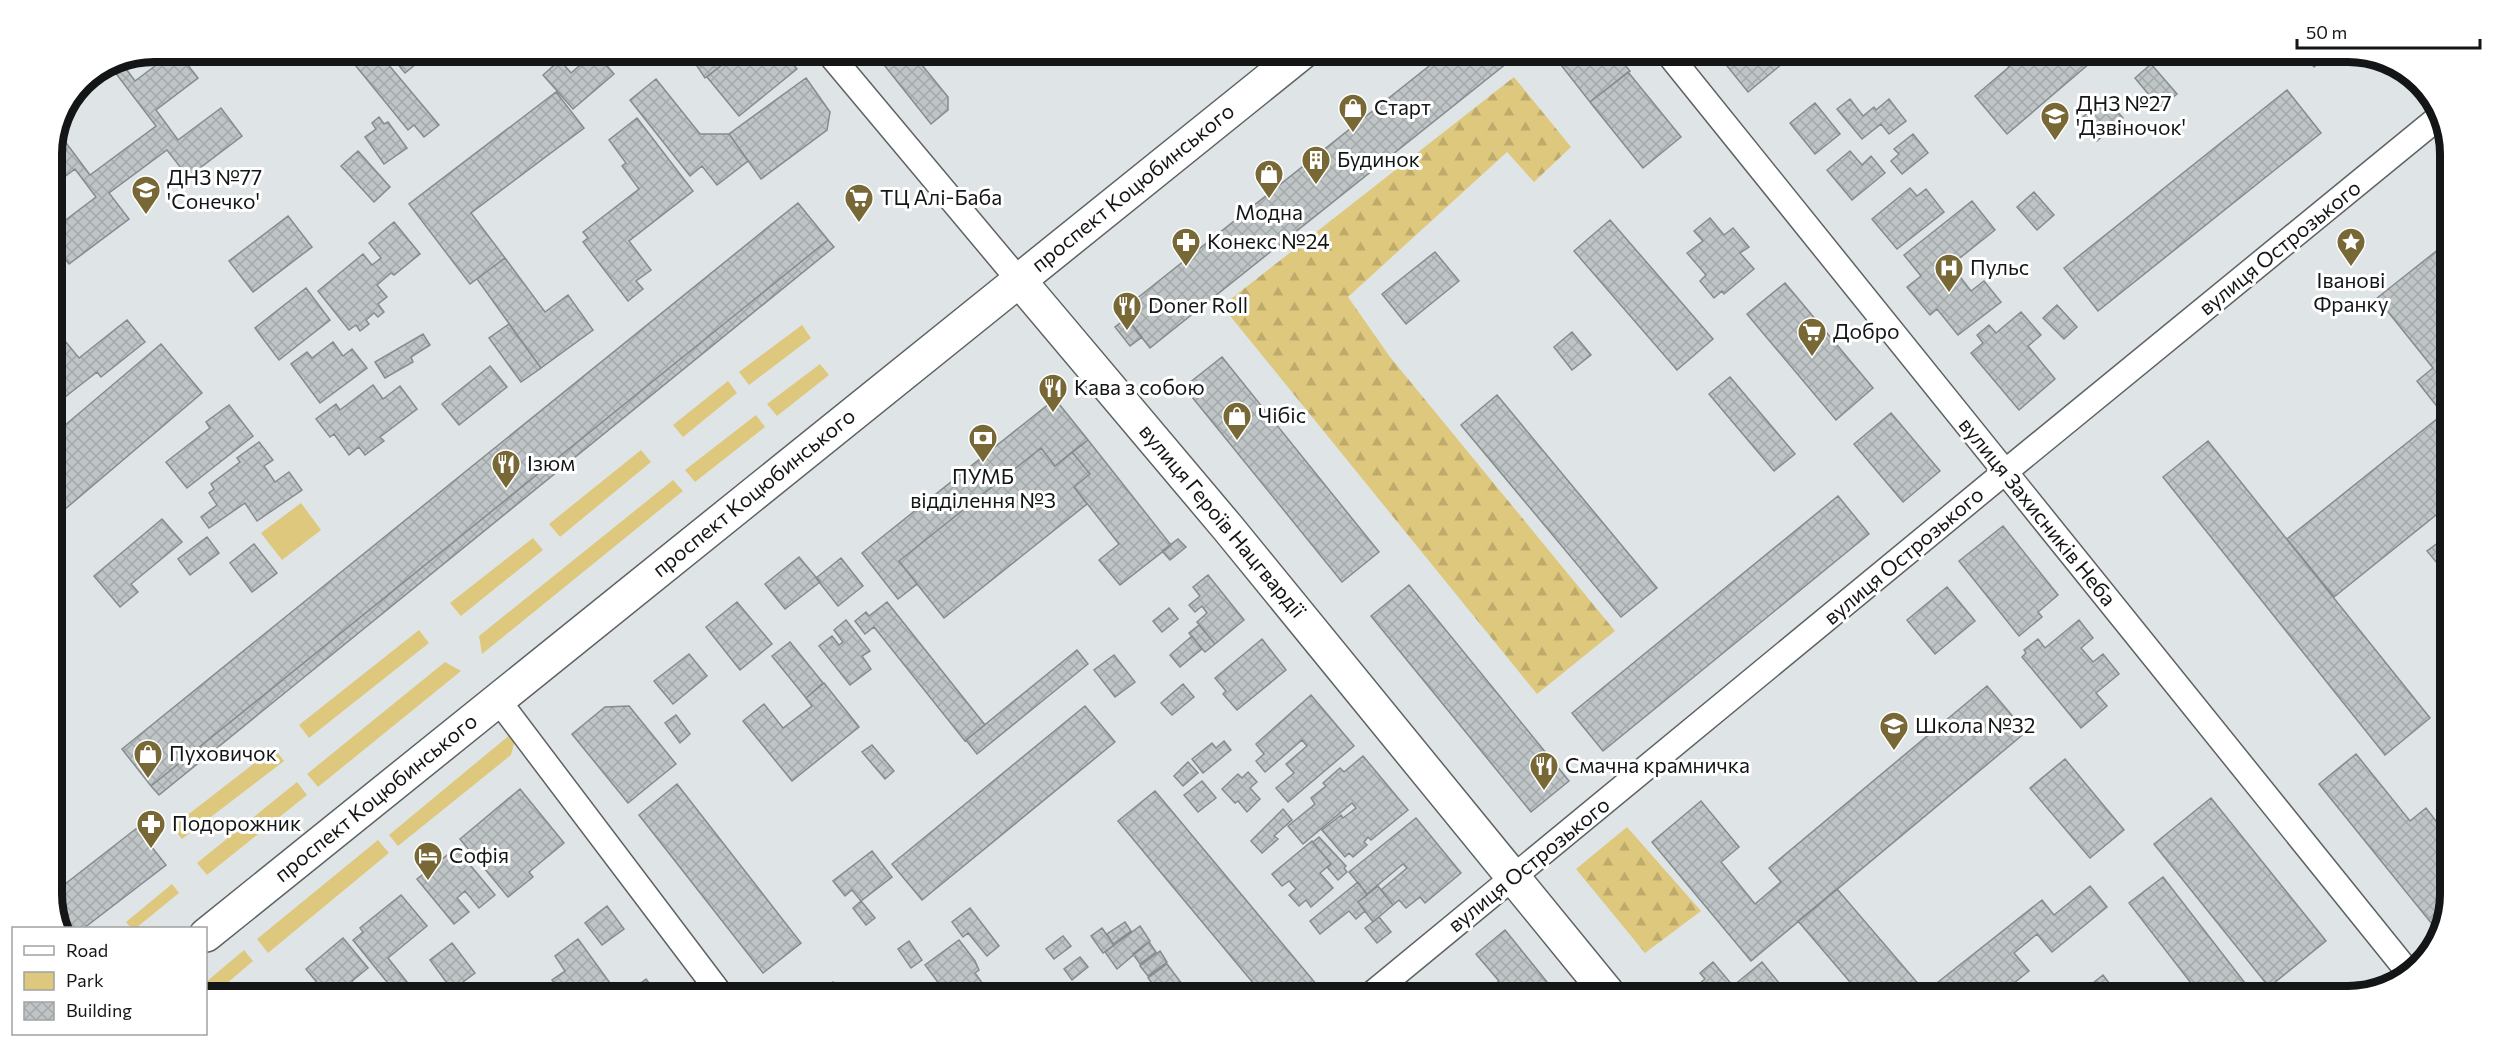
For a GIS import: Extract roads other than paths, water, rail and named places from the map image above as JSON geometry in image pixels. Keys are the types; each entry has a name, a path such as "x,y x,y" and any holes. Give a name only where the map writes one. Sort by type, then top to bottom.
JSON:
{"main road":[{"name":"проспект Коцюбинського","path":"207,934 1291,61"},
{"name":"вулиця Героїв Нацгвардії","path":"1018,279 1228,528 1602,986"}],"street":[{"name":"вулиця Героїв Нацгвардії","path":"836,61 1018,279"},
{"name":"вулиця Захисників Неба","path":"1674,61 2403,966"},
{"name":"вулиця Острозького","path":"1381,986 2434,121"},
{"path":"498,700 714,986"}],"place":[{"name":"Старт","path":"1353,134"},
{"name":"ДНЗ №27 'Дзвіночок'","path":"2055,142"},
{"name":"Будинок","path":"1316,186"},
{"name":"Модна","path":"1269,200"},
{"name":"ДНЗ №77 'Сонечко'","path":"146,216"},
{"name":"ТЦ Алі-Баба","path":"859,224"},
{"name":"Конекс №24","path":"1186,268"},
{"name":"Іванові Франку","path":"2351,268"},
{"name":"Пульс","path":"1949,294"},
{"name":"Doner Roll","path":"1127,332"},
{"name":"Добро","path":"1812,358"},
{"name":"Кава з собою","path":"1053,414"},
{"name":"Чібіс","path":"1237,442"},
{"name":"ПУМБ відділення №3","path":"983,464"},
{"name":"Ізюм","path":"506,490"},
{"name":"Школа №32","path":"1894,752"},
{"name":"Пуховичок","path":"148,780"},
{"name":"Смачна крамничка","path":"1544,792"},
{"name":"Подорожник","path":"151,850"},
{"name":"Софія","path":"428,882"}]}
